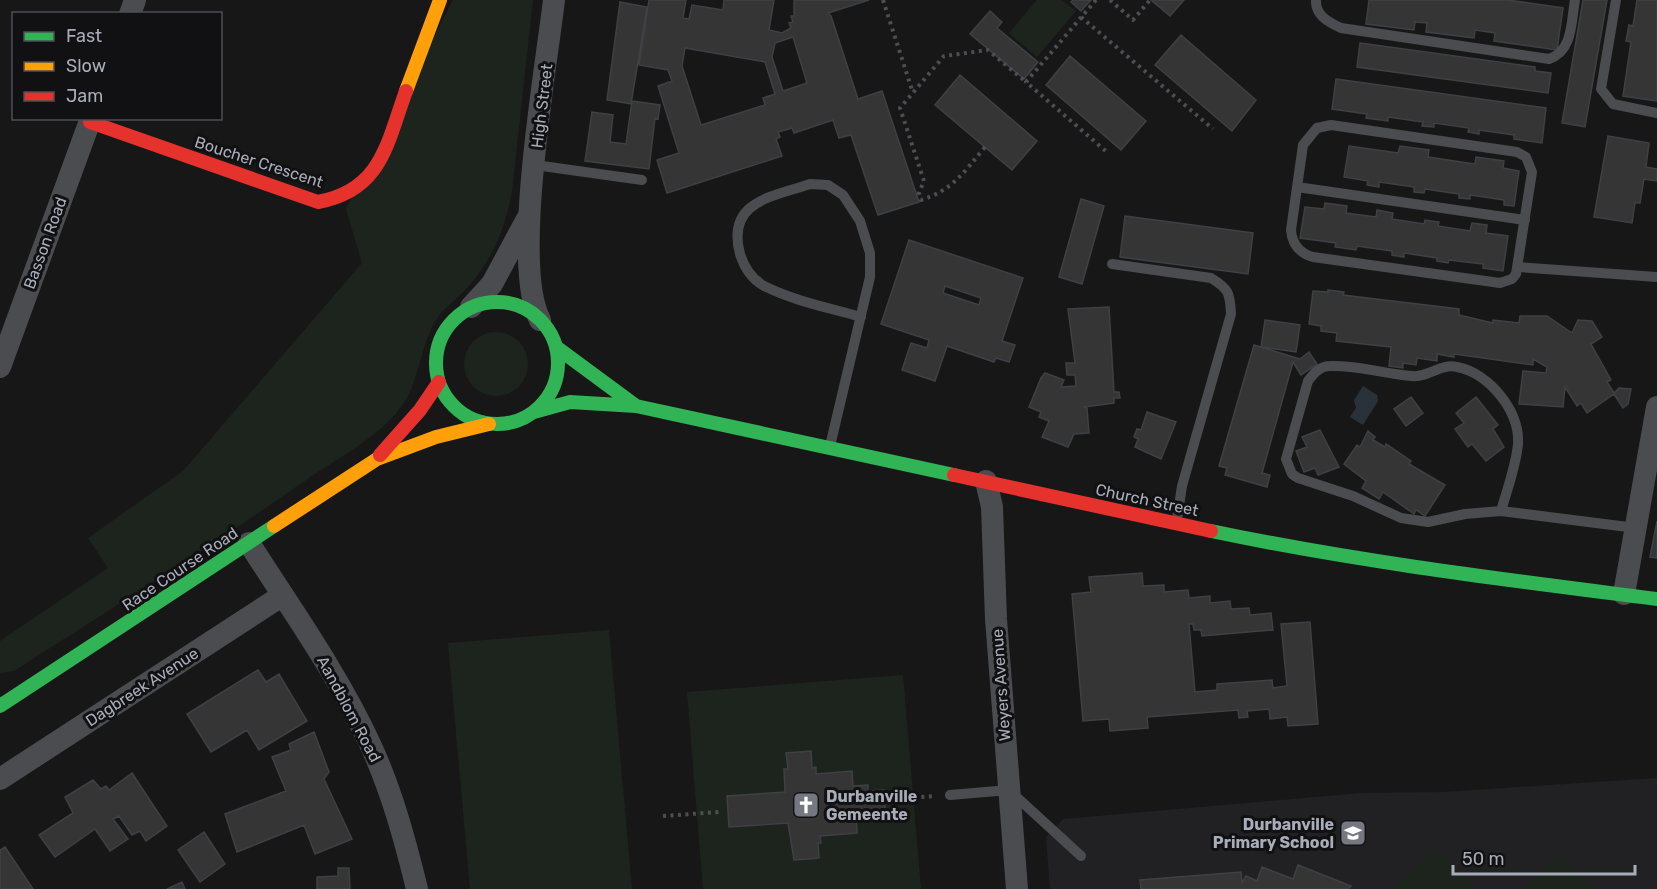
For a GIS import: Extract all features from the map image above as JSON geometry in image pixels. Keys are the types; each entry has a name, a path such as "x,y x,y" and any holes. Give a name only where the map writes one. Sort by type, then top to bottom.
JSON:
{"main road":[{"name":"Boucher Crescent","path":"90,120 318,202 345,196 369,178 382,160 440,0"},
{"path":"489,424 459,412 446,398 438,382 436,356 441,337 452,320 471,307 489,302 508,303 526,309 540,320 556,347 558,365 555,382 547,398 534,412"},
{"name":"Church Street","path":"556,347 636,406"},
{"name":"Race Course Road","path":"377,459 420,410 438,382"},
{"name":"Church Street","path":"534,412 570,402 636,406 830,446 1301,550 1657,599"},
{"name":"Race Course Road","path":"0,706 377,459 436,437 489,424 513,422 534,412"}],"street":[{"name":"High Street","path":"540,320 530,288 531,212 554,0"},
{"name":"Basson Road","path":"0,367 90,120"},
{"name":"High Street","path":"471,307 492,284 531,212"},
{"path":"1624,594 1636,528 1652,463 1657,407"},
{"name":"Weyers Avenue","path":"986,481 992,507 996,619 1017,889"},
{"name":"Aandblom Road","path":"249,543 332,672 370,745 396,810 417,889"},
{"name":"Dagbreek Avenue","path":"0,779 283,595"}],"lane":[{"path":"1316,0 1316,7 1323,18 1341,28 1549,59 1557,57 1567,44 1575,0"},
{"path":"1616,0 1601,89 1613,104 1657,113"},
{"path":"1331,125 1522,153 1529,161 1532,172 1518,267 1512,279 1500,283 1306,255 1299,250 1292,237 1297,187 1306,138 1317,128 1331,125"},
{"path":"535,165 642,180"},
{"path":"830,446 861,317 870,277 870,253 860,221 843,195 828,185 810,184 748,208 737,229 742,260 753,277 763,285 787,295 861,317"},
{"path":"1297,187 1525,220"},
{"path":"1112,264 1211,278 1225,287 1230,298 1231,314 1182,486 1177,523"},
{"path":"1518,267 1657,277"},
{"path":"1502,512 1518,444 1508,407 1483,379 1455,366 1441,368 1417,377 1330,366 1317,371 1308,381 1286,459 1292,474 1298,478 1353,496 1401,518 1428,522 1465,514 1502,512 1636,528"},
{"path":"950,795 1009,790 1082,856"}],"path":[{"path":"883,0 913,93"},
{"path":"1026,82 1096,0"},
{"path":"1110,0 1133,20 1150,0"},
{"path":"1081,17 1212,129"},
{"path":"985,147 953,184 941,194 921,200 917,194 924,181 900,108 944,56 988,50 1108,153"},
{"path":"884,800 950,795"},
{"path":"663,816 719,812"}],"shaded area":[{"path":"453,0 533,0 512,191 506,218 491,255 476,278 438,317 431,329 411,390 405,401 388,422 366,440 234,529 14,671 0,673 0,641 108,568 88,538 183,471 362,263 346,209"},
{"path":"1037,0 1062,0 1076,11 1037,57 1009,33"},
{"path":"496,332 508,334 519,341 526,352 528,364 526,376 519,387 508,394 496,396 484,394 473,387 466,376 464,364 466,352 473,341 484,334"},
{"path":"1363,386 1377,395 1378,401 1363,425 1350,417 1356,408 1354,400"},
{"path":"609,630 632,889 470,889 448,643"},
{"path":"903,675 921,889 703,889 687,692"},
{"name":"Durbanville Primary School","path":"1657,778 1657,889 1050,889 1046,837 1063,819 1361,793 1443,792"},
{"path":"1435,847 1476,889 1392,889"},
{"path":"1559,854 1593,889 1523,889"}],"building":[{"path":"649,0 686,0 683,18 689,19 692,5 723,10 724,0 774,0 769,30 782,33 791,28 789,23 793,22 791,16 794,16 794,0 869,0 828,13 831,16 858,99 882,91 919,202 878,215 851,135 839,138 833,120 794,133 792,128 778,132 780,137 776,139 782,156 667,193 657,160 679,153 658,86 672,81 668,70 639,65","holes":["793,37 807,83 783,91 772,57 775,43","685,48 765,62 775,94 763,98 765,105 701,125 682,66"]},
{"path":"1091,0 1081,11 1071,2"},
{"path":"1151,0 1184,0 1170,16"},
{"path":"1369,0 1508,0 1563,8 1557,50 1494,41 1495,33 1475,30 1474,38 1426,32 1427,23 1415,22 1414,30 1366,24"},
{"path":"1583,0 1607,0 1585,127 1562,123"},
{"path":"1637,0 1657,0 1657,101 1623,96 1631,42 1626,41 1629,25 1633,26"},
{"path":"620,2 647,7 631,104 607,100"},
{"path":"990,11 1002,22 997,28 1038,62 1024,79 970,34"},
{"path":"1181,35 1256,100 1232,131 1155,65"},
{"path":"1360,43 1535,67 1535,71 1551,73 1548,93 1357,67"},
{"path":"1070,56 1146,121 1121,150 1046,85"},
{"path":"960,75 1037,141 1012,170 935,105"},
{"path":"1336,79 1546,108 1542,143 1514,139 1514,135 1479,130 1479,134 1468,132 1469,128 1434,123 1434,127 1422,126 1423,122 1388,117 1388,121 1366,118 1367,114 1332,109"},
{"path":"632,101 660,105 658,119 655,118 649,169 585,161 592,112 613,115 610,142 626,144"},
{"path":"1608,136 1649,143 1646,167 1657,169 1657,181 1644,179 1640,203 1635,203 1632,223 1594,217"},
{"path":"1349,146 1398,153 1400,146 1429,150 1428,157 1475,164 1476,157 1504,161 1503,168 1519,171 1514,206 1504,205 1504,200 1470,195 1470,199 1459,198 1459,194 1425,189 1424,193 1414,192 1414,187 1379,182 1379,187 1367,185 1368,181 1344,177"},
{"path":"1081,199 1104,206 1082,284 1059,277"},
{"path":"1325,203 1347,206 1346,213 1376,217 1377,210 1393,213 1392,219 1424,224 1425,220 1439,222 1438,226 1470,231 1472,223 1487,225 1486,233 1508,236 1503,271 1483,268 1483,264 1449,260 1448,263 1437,261 1437,258 1404,253 1404,257 1392,255 1392,251 1357,246 1356,250 1335,247 1336,243 1300,238 1305,207 1324,209"},
{"path":"1125,216 1253,233 1248,274 1120,257"},
{"path":"909,240 1023,278 1002,341 1015,345 1009,362 996,358 994,362 947,346 935,381 902,370 911,343 927,348 929,340 881,324","holes":["945,286 981,298 979,305 943,293"]},
{"path":"1328,290 1344,292 1343,295 1459,309 1459,315 1493,323 1493,320 1519,323 1520,316 1547,316 1572,333 1578,320 1592,321 1602,337 1591,344 1611,380 1607,382 1614,393 1619,388 1631,389 1628,404 1623,408 1614,394 1587,413 1581,403 1577,406 1565,387 1563,407 1519,404 1523,371 1546,373 1547,367 1533,359 1533,365 1454,354 1454,357 1437,354 1437,361 1417,358 1416,365 1403,363 1403,368 1389,366 1391,347 1336,341 1337,333 1321,331 1321,326 1309,324 1313,291 1328,292"},
{"path":"1109,307 1114,392 1119,392 1120,398 1114,398 1114,403 1084,407 1087,408 1089,433 1074,434 1068,447 1042,437 1049,421 1039,417 1041,412 1029,407 1041,378 1045,373 1064,380 1061,387 1076,386 1075,375 1067,375 1066,363 1075,363 1068,309"},
{"path":"1265,320 1300,325 1296,352 1261,347"},
{"path":"1254,345 1300,359 1309,352 1317,364 1301,375 1293,362 1262,473 1270,475 1267,487 1225,475 1227,468 1219,466"},
{"path":"1411,397 1423,413 1406,426 1394,409"},
{"path":"1476,397 1498,425 1493,429 1504,447 1486,461 1472,444 1468,447 1455,429 1464,423 1456,413"},
{"path":"1147,412 1176,422 1161,459 1135,447 1138,439 1134,437 1137,429 1141,430"},
{"path":"1320,430 1339,467 1318,475 1315,468 1304,472 1296,451 1307,447 1302,437"},
{"path":"1368,431 1375,437 1373,440 1385,447 1386,444 1411,461 1409,464 1445,485 1425,516 1416,510 1414,514 1383,492 1379,499 1362,488 1366,481 1344,464 1357,445 1360,447"},
{"path":"1657,521 1657,558 1650,557"},
{"path":"1142,573 1143,586 1164,585 1164,592 1188,590 1189,598 1210,596 1210,603 1230,601 1231,609 1249,608 1250,615 1271,613 1273,630 1202,636 1201,630 1194,630 1193,624 1189,624 1195,692 1217,690 1217,684 1272,680 1273,688 1287,686 1281,624 1310,622 1318,724 1288,726 1287,717 1270,719 1269,709 1247,711 1248,717 1239,718 1238,710 1147,717 1148,728 1110,731 1109,719 1083,721 1072,594 1091,592 1089,577"},
{"path":"258,670 266,682 279,674 307,721 259,750 247,730 211,752 187,714"},
{"path":"314,732 329,772 324,779 352,839 315,854 304,825 237,852 225,814 286,791 272,757 291,750 289,744"},
{"name":"Durbanville Gemeente","path":"811,751 812,768 816,767 816,774 852,771 853,786 868,785 868,791 884,790 885,809 869,810 870,816 856,817 857,833 820,836 819,858 794,860 788,823 729,827 727,796 785,792 784,769 788,769 786,753"},
{"path":"132,773 167,826 146,841 140,831 132,835 119,816 113,819 128,839 110,851 95,829 55,857 39,835 73,813 65,797 93,780 101,789 106,786 109,790"},
{"path":"204,832 225,864 200,882 178,850"},
{"path":"5,847 33,889 0,889 0,850"},
{"path":"1298,865 1351,886 1348,889 1141,889 1140,880 1241,872 1242,883 1246,876 1257,881 1262,867 1293,879"},
{"path":"338,868 349,868 350,889 317,889 317,877 338,876"},
{"path":"182,882 185,889 167,889"}],"traffic: fast":[{"path":"497,302 520,307 531,312 540,320 548,329 553,340 558,363 553,386 548,397 540,406 531,414 520,419 497,424 474,419 463,414 454,406 446,397 441,386 436,363 441,340 446,329 454,320 463,312 474,307 497,302"},
{"path":"556,347 636,406"},
{"path":"534,412 570,402 636,406 954,475"},
{"path":"0,706 274,526"},
{"path":"1211,531 1377,561 1657,599"}],"traffic: slow":[{"path":"406,91 440,0"},
{"path":"274,526 377,459 436,437 489,424"}],"traffic: jam":[{"path":"90,122 318,202 339,196 356,187 369,175 387,146 406,91"},
{"path":"380,455 420,410 439,382"},
{"path":"954,475 1211,531"}],"place":[{"name":"Durbanville Gemeente","path":"806,805"},
{"name":"Durbanville Primary School","path":"1353,833"}]}
